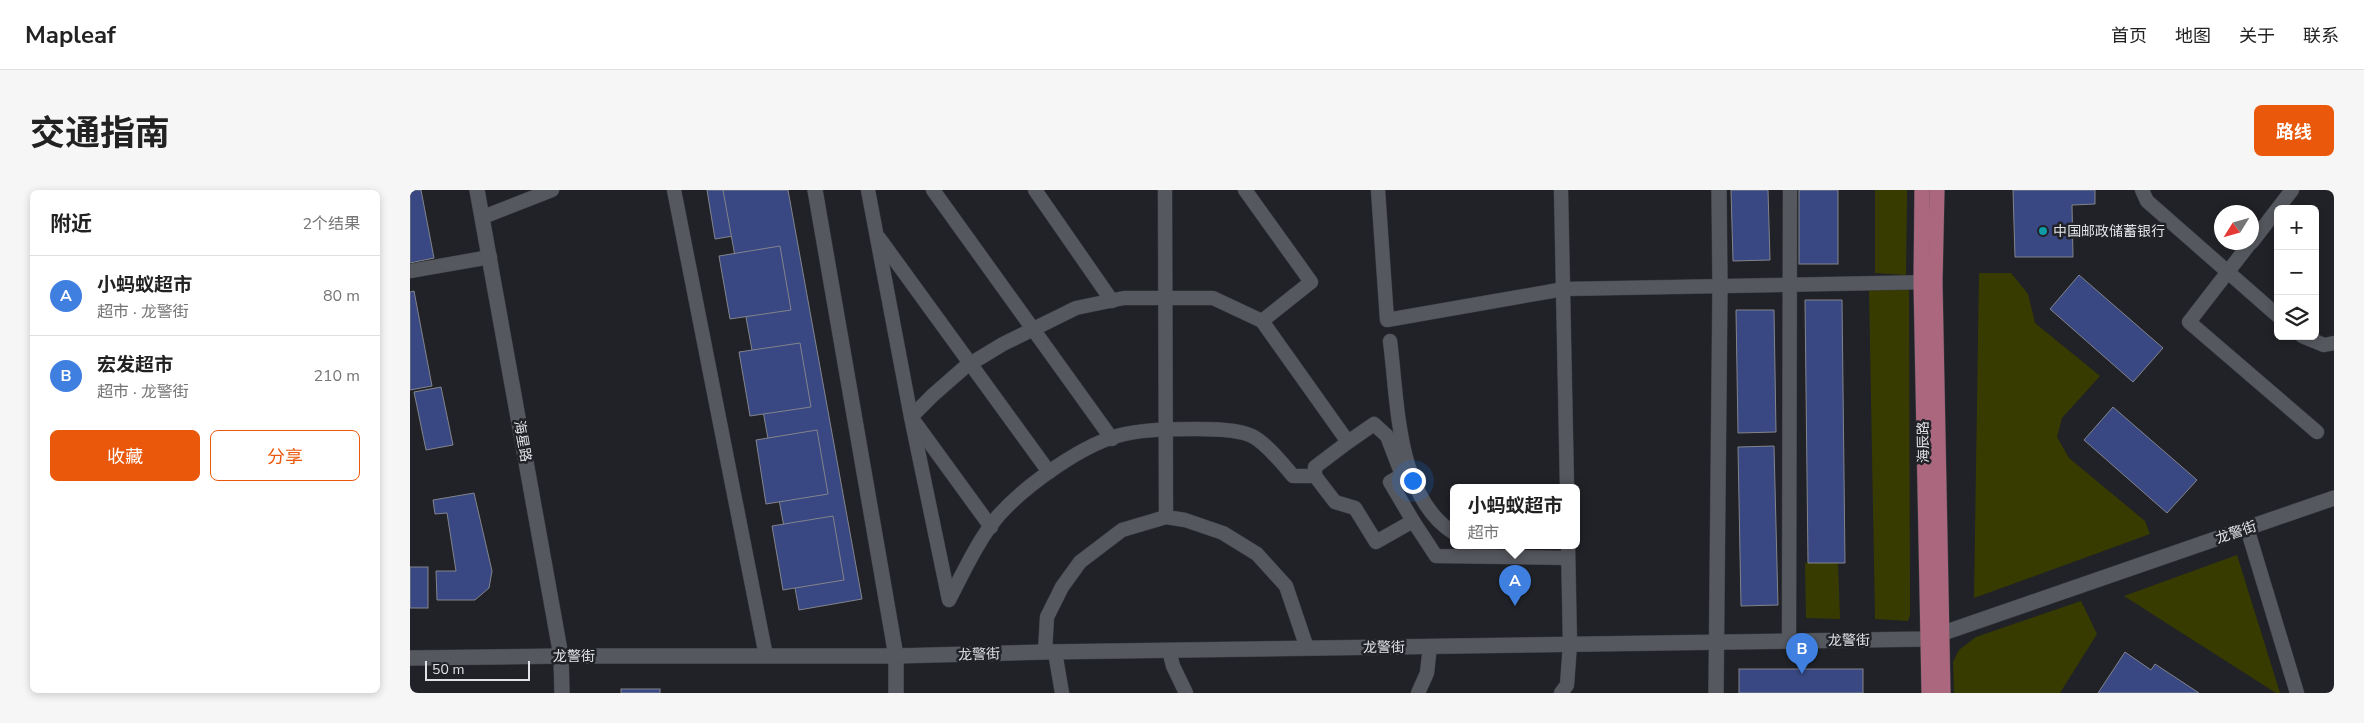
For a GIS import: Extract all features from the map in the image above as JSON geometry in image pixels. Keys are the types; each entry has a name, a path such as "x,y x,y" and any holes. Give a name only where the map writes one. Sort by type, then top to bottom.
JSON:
{"main road":[{"name":"海辰路","path":"1922,190 1928,282 1933,637 1929,693"},
{"name":"海辰路","path":"1928,282 1937,190"},
{"name":"海辰路","path":"1933,637 1943,693"}],"street":[{"name":"海星路","path":"477,190 561,656 562,693"},
{"path":"483,216 552,190"},
{"path":"674,190 766,656"},
{"path":"815,190 896,656 896,693"},
{"path":"868,190 911,417 949,600 971,559 1004,510 1037,479 1081,452 1123,434 1166,429 1218,428 1252,436 1281,461 1293,476 1315,476"},
{"path":"933,190 1112,439"},
{"path":"1034,190 1112,301"},
{"path":"1165,190 1166,517"},
{"path":"1245,190 1311,282 1262,321"},
{"path":"1378,190 1387,320 1564,289 1928,282"},
{"path":"1562,190 1567,484"},
{"path":"1716,693 1715,642 1720,286 1719,190"},
{"path":"1789,641 1790,190"},
{"path":"2142,190 2147,201 2274,312"},
{"path":"2259,232 2292,190"},
{"path":"877,234 1049,472"},
{"path":"2245,250 2189,322 2317,432"},
{"path":"410,271 490,257"},
{"path":"911,417 933,395 971,364 1032,328 1076,308 1124,298 1213,298 1262,321 1348,442"},
{"path":"2312,340 2324,345 2334,343"},
{"path":"1390,341 1403,440 1410,476 1430,510 1442,526 1450,531"},
{"path":"911,417 991,527"},
{"path":"1413,521 1376,542 1356,508 1335,502 1315,476 1315,467 1374,424 1387,436 1402,475 1390,482 1436,556 1568,551 1570,644 1567,685 1561,693"},
{"name":"龙警街","path":"410,658 896,656 1933,637 2334,498"},
{"path":"1062,693 1050,652 1047,617 1062,587 1080,562 1122,530 1166,517 1185,520 1223,533 1257,554 1286,586 1307,648"},
{"path":"2248,528 2297,693"},
{"path":"1418,693 1427,673 1430,646"},
{"path":"1169,650 1173,666 1186,693"}],"shaded area":[{"path":"1875,190 1907,190 1906,275 1875,273"},
{"path":"1979,273 2011,273 2028,294 2035,323 2100,376 2062,418 2057,437 2069,458 2145,521 2150,534 1974,598"},
{"path":"1869,289 1909,290 1910,615 1908,621 1875,619"},
{"path":"2237,555 2280,693 2276,693 2124,596"},
{"path":"1805,563 1838,563 1840,619 1806,618"},
{"path":"2081,601 2097,634 2060,693 1954,693 1953,662 1959,650 1976,637"}],"building":[{"path":"410,190 421,190 434,258 410,263"},
{"path":"707,190 769,190 776,229 715,239"},
{"path":"723,190 788,190 862,599 799,610"},
{"path":"1731,190 1768,190 1770,260 1733,261"},
{"path":"1799,190 1838,190 1838,264 1799,264"},
{"name":"中国邮政储蓄银行","path":"2013,190 2095,190 2095,204 2072,205 2073,257 2015,257"},
{"path":"780,246 791,310 730,319 719,256"},
{"path":"2079,275 2163,348 2133,382 2050,309"},
{"path":"414,291 432,386 410,390 410,292"},
{"path":"1805,300 1842,300 1845,563 1808,563"},
{"path":"1736,310 1774,310 1776,432 1738,433"},
{"path":"800,343 811,407 750,416 739,352"},
{"path":"441,387 453,445 426,450 414,392"},
{"path":"2113,407 2197,480 2167,513 2084,440"},
{"path":"817,430 828,494 766,504 756,440"},
{"path":"1774,446 1778,605 1741,606 1738,447"},
{"path":"474,493 492,571 489,588 475,600 437,600 436,571 456,571 447,513 435,514 433,500"},
{"path":"833,516 844,580 783,590 772,526"},
{"path":"410,567 428,567 428,608 410,608"},
{"path":"2125,652 2151,670 2155,664 2199,693 2098,693"},
{"path":"1739,669 1863,669 1863,693 1739,693"},
{"path":"621,689 660,689 660,693 621,693"}],"place":[{"name":"中国邮政储蓄银行","path":"2043,231"},
{"name":"小蚂蚁超市","path":"1515,606"},
{"name":"宏发超市","path":"1802,674"}]}
